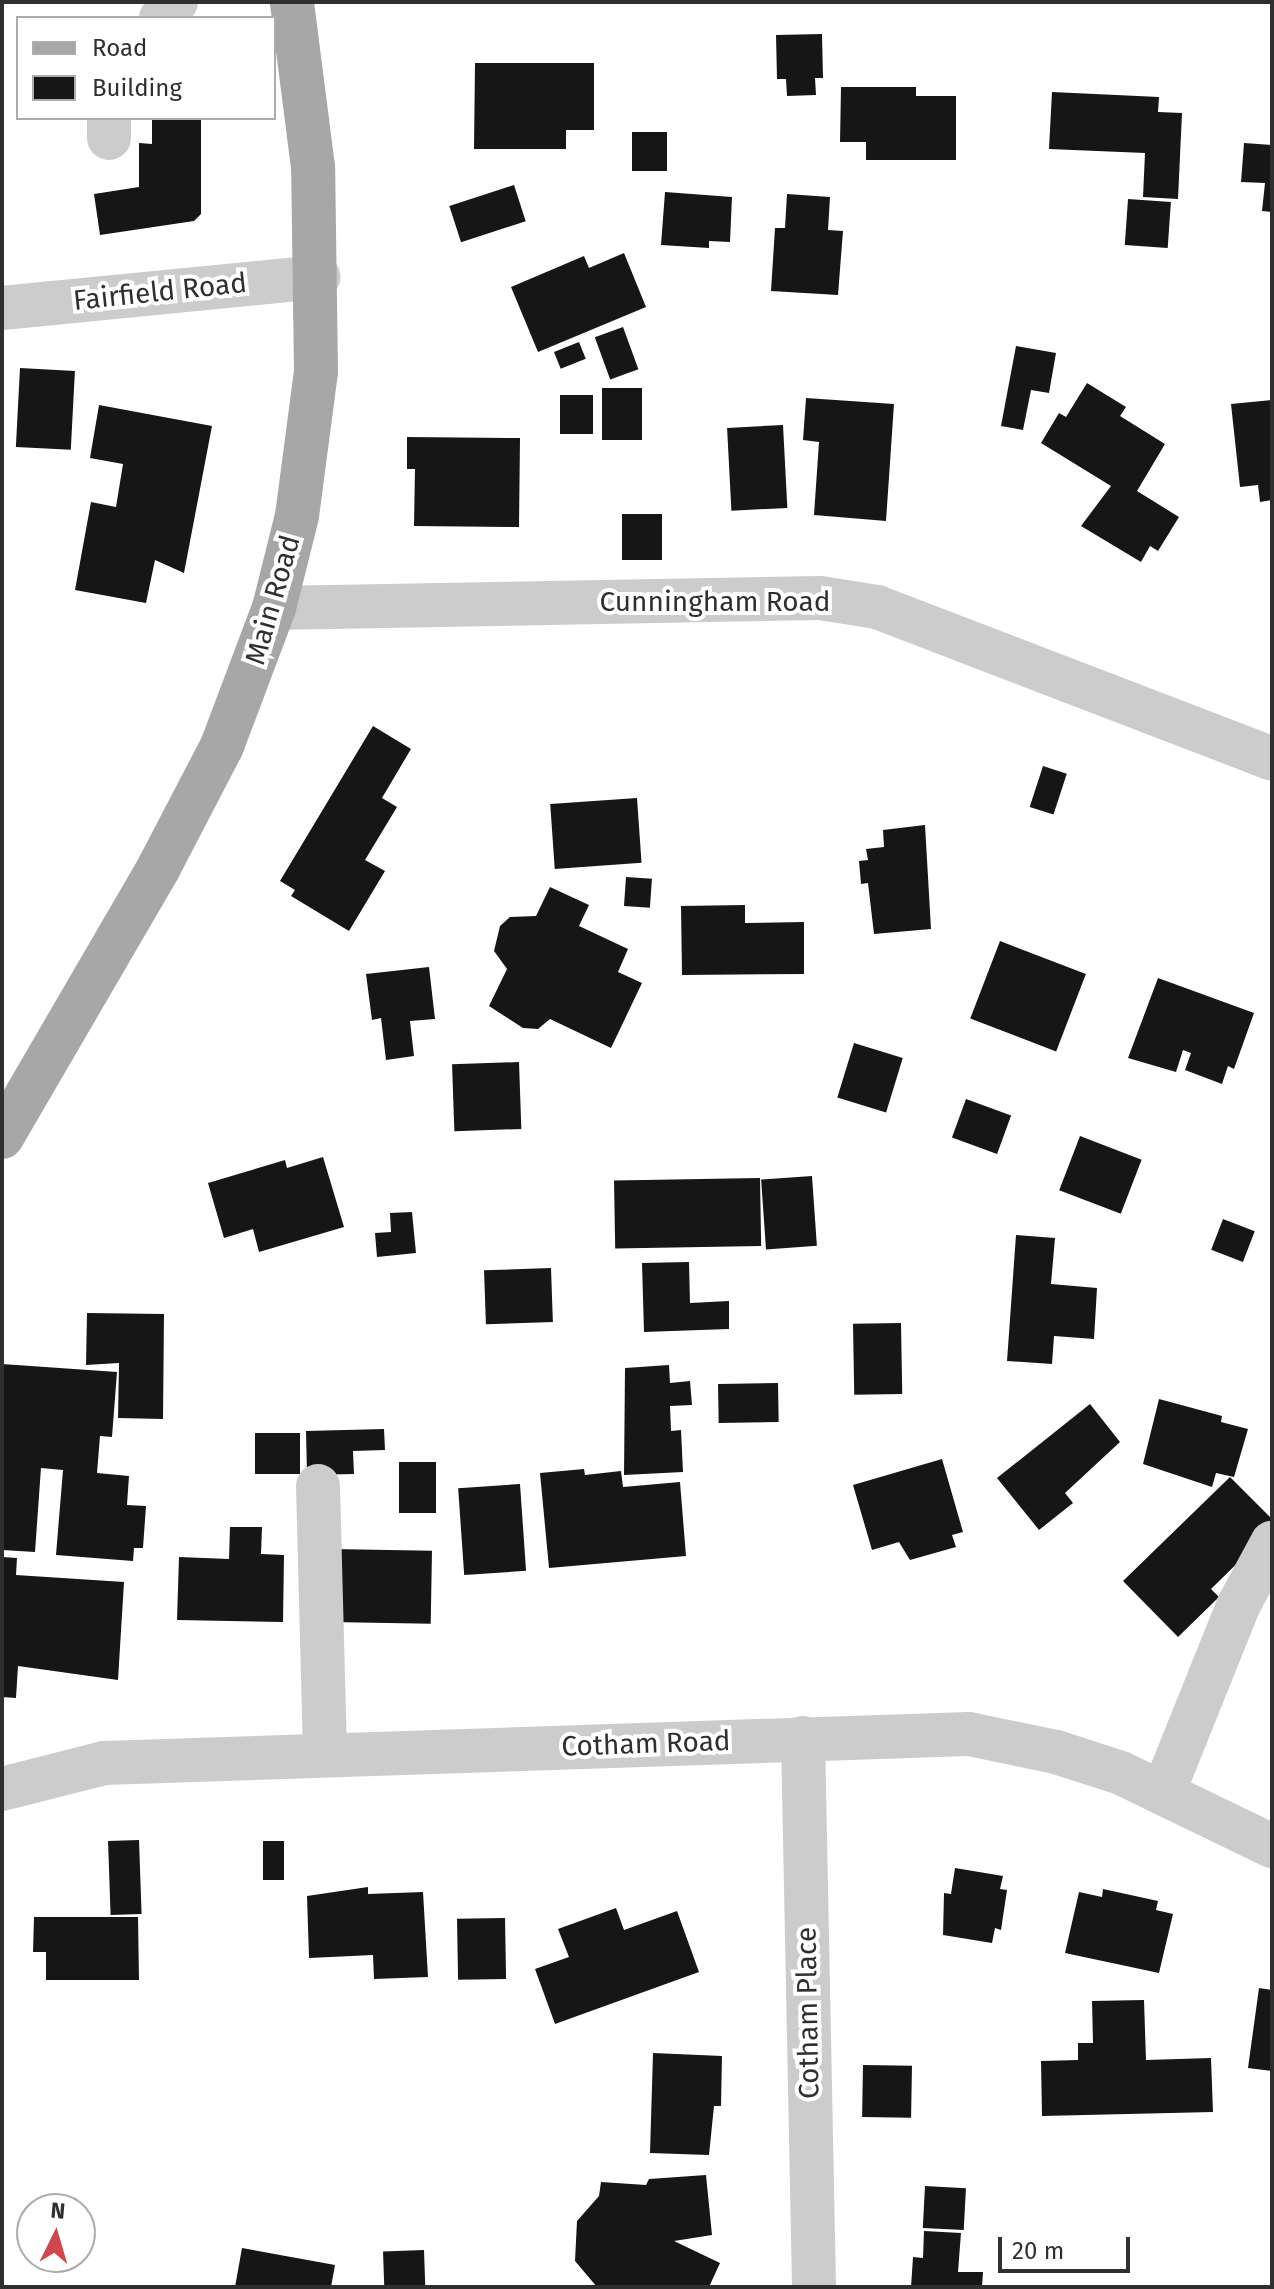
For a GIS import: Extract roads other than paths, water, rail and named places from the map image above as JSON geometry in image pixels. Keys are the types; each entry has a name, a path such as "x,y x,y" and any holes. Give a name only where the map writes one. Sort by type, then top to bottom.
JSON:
{"main road":[{"name":"Main Road","path":"2,1137 159,867 222,746 274,608 309,444 318,277 313,167 292,2"}],"street":[{"name":"Fairfield Road","path":"2,308 318,277"},
{"name":"Cunningham Road","path":"274,608 746,598 863,605 1272,759"},
{"path":"318,1486 325,1755"},
{"path":"1163,1793 1238,1606 1272,1543"},
{"name":"Cotham Road","path":"2,1789 104,1763 969,1734 1056,1752 1163,1793 1272,1846"},
{"name":"Cotham Place","path":"803,1738 814,2287"}]}
